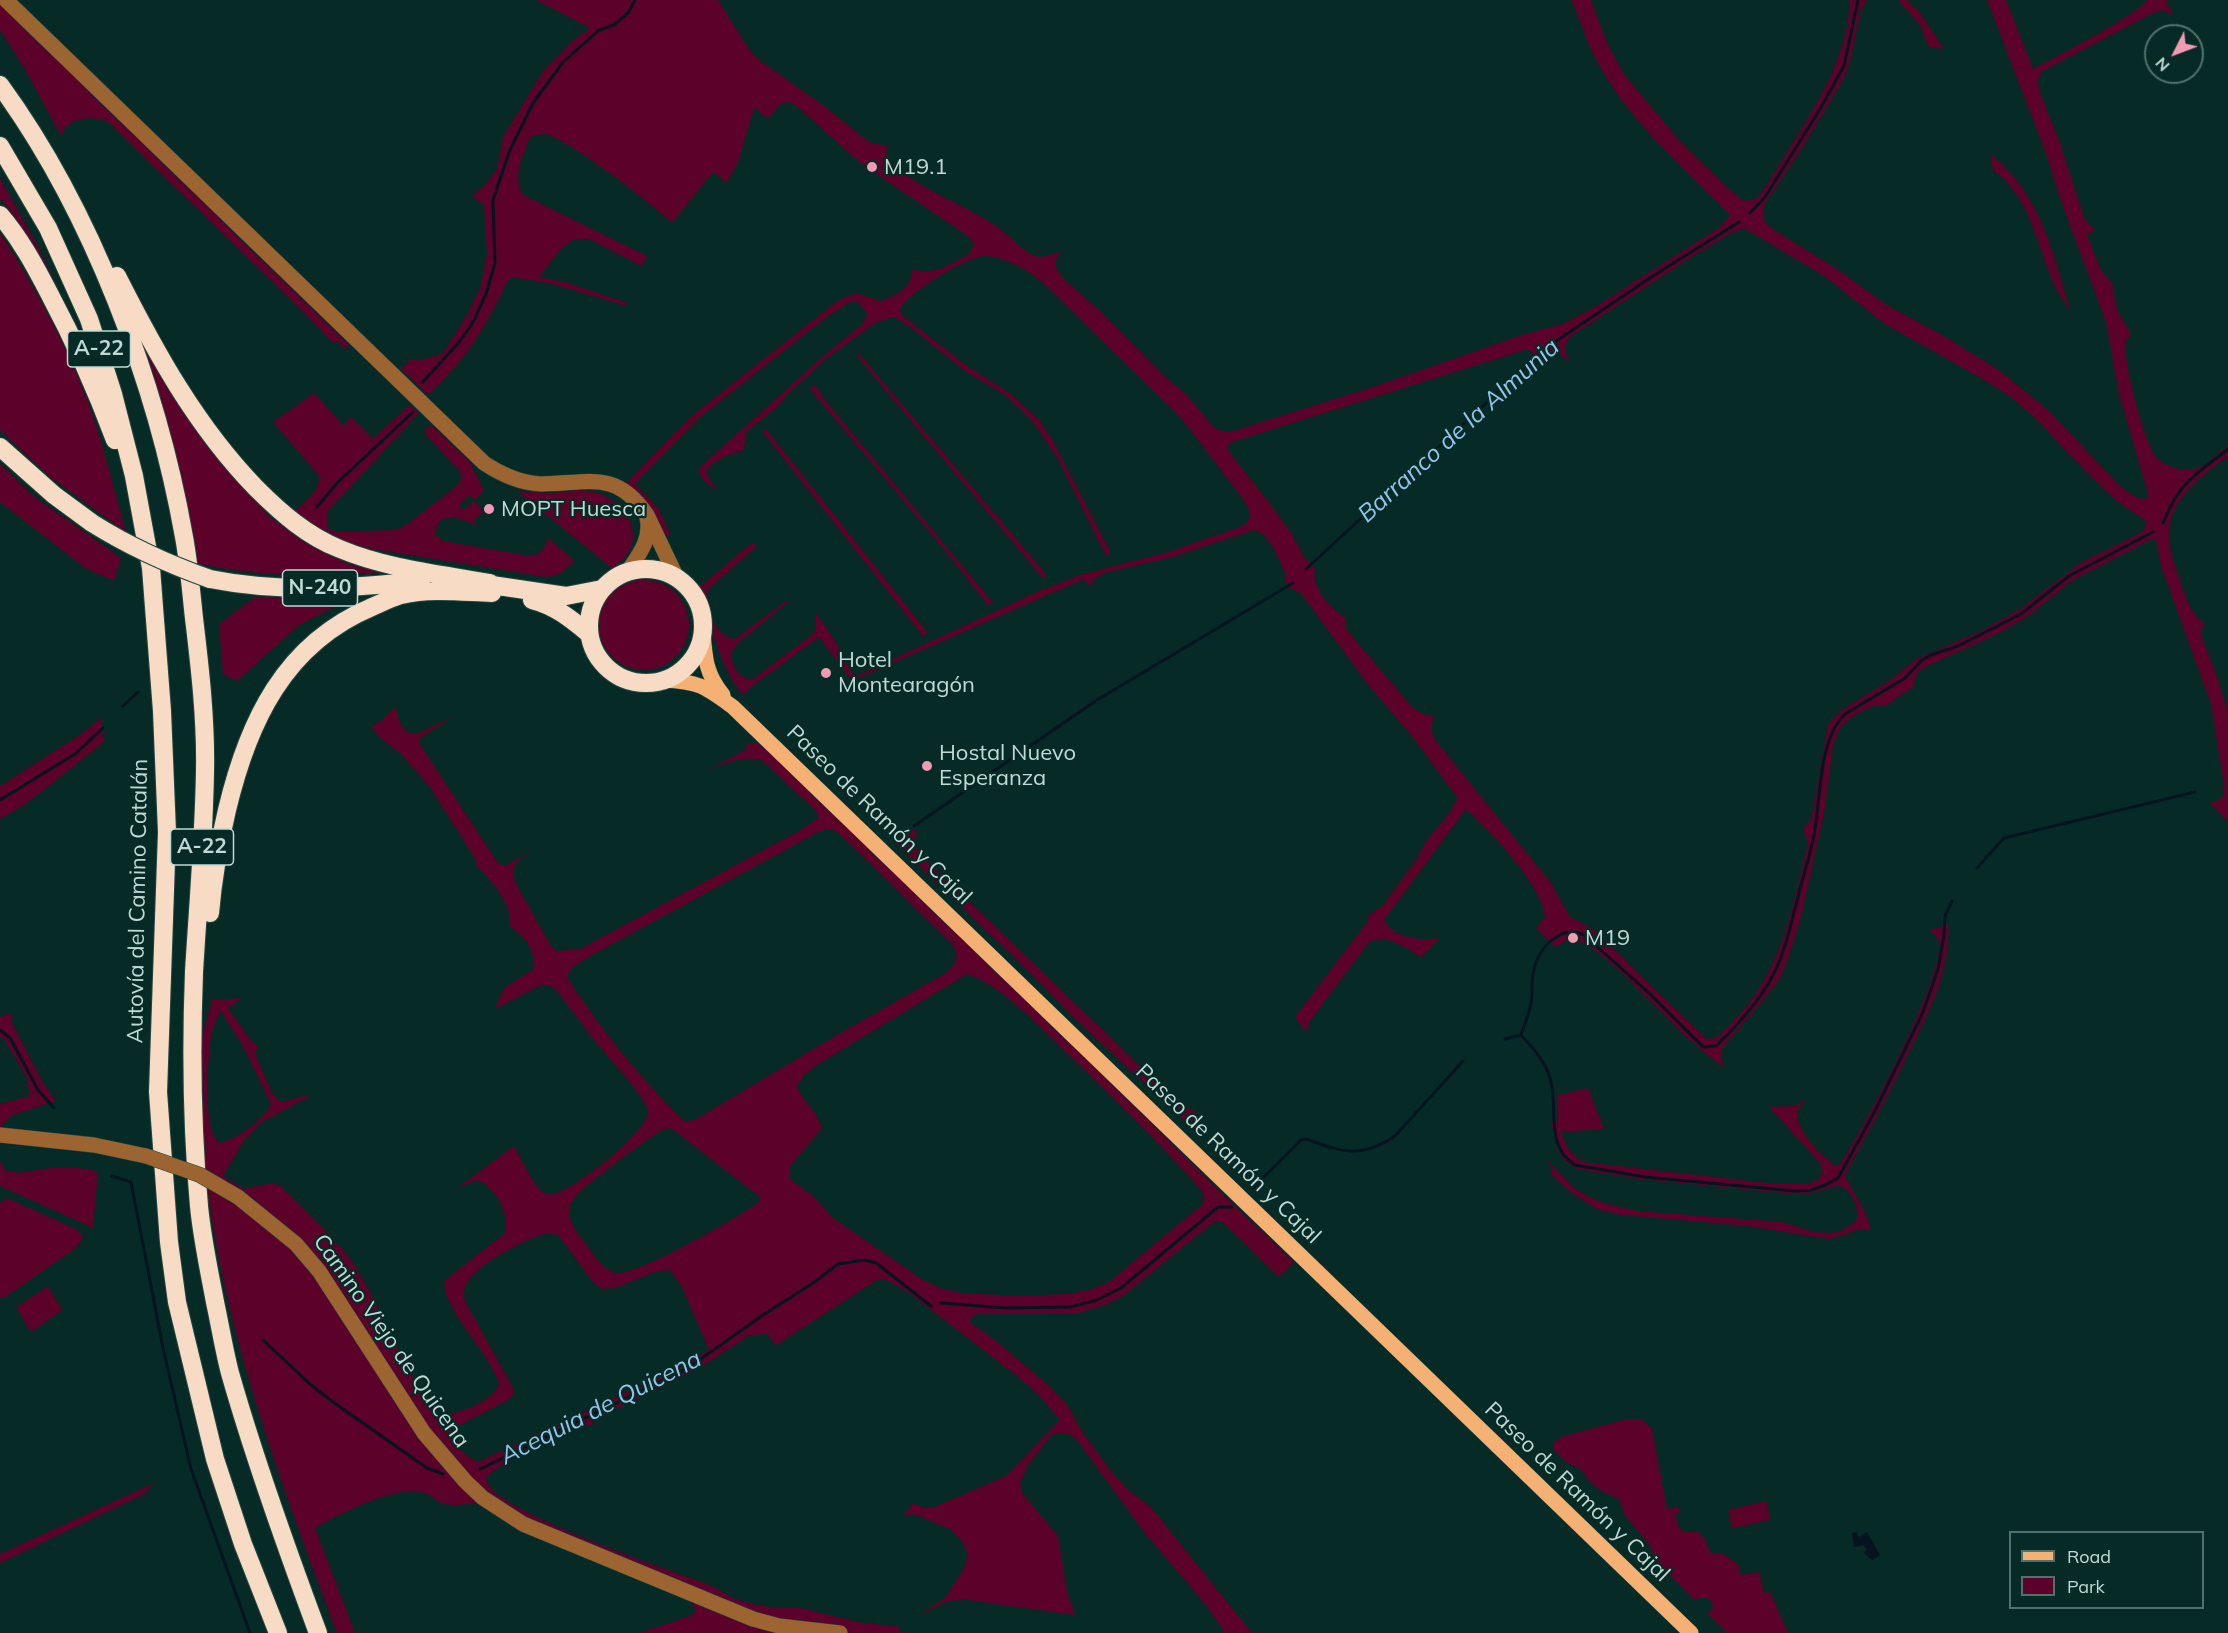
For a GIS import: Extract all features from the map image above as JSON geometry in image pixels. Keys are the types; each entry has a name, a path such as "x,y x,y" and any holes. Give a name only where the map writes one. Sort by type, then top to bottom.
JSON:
{"highway":[{"name":"A-22","path":"0,85 31,129 81,222 125,325 156,417 185,540 201,675 205,767 194,984 193,1059 199,1210 209,1273 229,1369 269,1499 318,1633"},
{"path":"31,129 60,173 92,229 149,340 174,383 210,435 268,500 302,529 338,549 392,566 491,588"},
{"name":"Autovía del Camino Catalán","path":"0,146 48,228 89,319 113,394 132,465 152,568 162,711 167,832 158,1092 169,1242 177,1302 215,1459 243,1544 278,1633"},
{"path":"0,215 35,266 65,322 96,390 124,465 152,568"},
{"name":"N-240","path":"0,447 54,495 92,523 135,549 210,579 256,587 309,588 430,580 550,595 564,604"},
{"path":"645,568 661,570 676,576 689,587 698,600 703,616 703,633 698,651 686,667 664,680 649,683 634,682 620,677 598,657 588,633 564,604 602,589 618,575 628,571 645,568"},
{"path":"229,1369 208,1257 202,1202 200,1062 211,899 218,848 240,761 251,732 284,674 305,650 351,616 400,596 428,591 491,588"},
{"path":"588,633 592,608 602,589"}],"main road":[{"path":"703,633 705,662 712,682 733,707"},
{"path":"664,680 690,682 705,687 733,707"},
{"name":"Paseo de Ramón y Cajal","path":"733,707 1691,1633"}],"street":[{"path":"6,0 484,463 504,475 527,482 540,484 602,481 627,494 641,506 647,515 676,576"},
{"path":"628,571 641,552 649,532 647,515"},
{"name":"Camino Viejo de Quicena","path":"0,1135 94,1145 146,1156 200,1175 238,1197 296,1244 319,1271 424,1433 466,1482 492,1504 523,1524 753,1618 779,1626 840,1633"}],"green space":[{"path":"536,0 718,0 749,49 759,60 824,106 869,142 887,146 886,156 911,178 985,219 1032,255 1046,256 1062,251 1055,261 1062,277 1102,313 1165,377 1185,393 1212,425 1218,430 1230,432 1370,388 1522,335 1563,324 1595,307 1720,227 1730,215 1660,145 1627,108 1595,59 1571,0 1591,0 1608,45 1624,74 1678,139 1744,201 1756,199 1767,185 1820,97 1841,50 1850,0 1867,0 1861,9 1850,62 1844,78 1804,145 1764,205 1764,221 1885,304 1944,336 2000,371 2048,410 2120,486 2144,500 2148,498 2147,490 2119,394 2106,322 2045,151 1987,0 2006,0 2033,69 2112,26 2147,0 2166,0 2173,15 2161,10 2151,14 2041,72 2038,80 2039,90 2059,140 2085,220 2095,230 2087,235 2101,270 2112,283 2117,310 2131,334 2126,342 2127,365 2151,449 2156,457 2168,466 2189,470 2203,465 2228,446 2228,456 2207,472 2179,502 2173,513 2169,540 2186,599 2195,615 2205,624 2201,629 2202,638 2228,713 2228,822 2210,803 2220,800 2224,785 2211,704 2161,566 2156,540 2150,540 2073,580 2028,616 1999,633 1923,668 1916,675 1913,687 1885,706 1873,706 1864,710 1850,718 1840,728 1833,745 1824,814 1801,917 1789,956 1780,978 1722,1048 1724,1068 1692,1042 1635,985 1601,955 1577,941 1568,941 1555,947 1536,928 1545,917 1535,890 1501,844 1466,809 1384,920 1388,926 1401,935 1417,939 1440,938 1421,957 1390,940 1369,942 1310,1021 1306,1032 1295,1017 1367,922 1369,915 1383,905 1418,857 1426,841 1449,813 1457,797 1411,735 1366,682 1300,592 1289,588 1286,575 1273,547 1263,534 1254,530 1169,558 1104,573 1092,581 1090,587 1084,579 852,681 819,637 743,695 727,669 692,584 702,585 749,545 755,543 756,547 707,590 711,613 717,627 728,637 735,639 787,600 787,603 737,644 731,653 737,671 743,677 752,680 814,633 815,611 838,646 850,670 856,676 1039,591 1080,575 1168,552 1245,524 1250,514 1248,507 1181,418 1041,281 1008,261 985,256 965,262 938,277 913,295 900,310 902,315 967,366 1011,394 1040,421 1053,441 1110,551 1106,556 1058,459 1033,422 1005,395 965,371 894,317 875,323 826,359 776,408 746,432 744,450 714,463 706,472 717,491 703,480 698,469 861,325 867,317 858,302 850,302 828,316 699,418 635,484 659,509 670,534 664,537 625,484 694,414 836,302 854,294 880,301 886,299 906,286 912,269 928,271 942,268 969,254 974,243 969,237 859,162 790,102 781,103 768,119 754,108 738,162 726,184 720,176 712,173 672,223 648,202 570,146 544,134 530,137 522,159 518,181 523,195 647,256 642,266 589,239 574,239 560,250 539,277 565,282 627,303 626,306 553,284 512,277 507,282 474,343 428,395 401,369 410,359 422,360 443,353 467,315 481,285 487,253 484,205 472,196 486,184 497,169 503,137 543,71 572,41 590,28","holes":["1744,228 1824,276 1885,324 2011,397 2034,417 2117,501 2146,521 2145,528 2139,534 2082,562 2020,609 1979,632 1916,659 1892,679 1840,711 1828,725 1811,820 1803,828 1808,843 1791,912 1777,954 1755,995 1740,1014 1717,1037 1705,1038 1593,929 1570,917 1551,883 1436,741 1431,729 1435,717 1421,713 1412,707 1345,627 1345,617 1327,603 1316,582 1315,568 1304,557 1292,534 1227,447 1232,442 1528,349 1537,361 1545,354 1555,351 1570,362 1565,349 1571,336 1693,256 1731,233"]},
{"path":"1898,0 1907,0 1918,10 1944,49 1928,46 1920,25"},
{"path":"0,5 349,345 344,349 337,341 333,343 108,122 80,119 68,125 62,137 23,66 0,30"},
{"path":"1990,153 2008,170 2034,206 2051,246 2071,312 2058,292 2026,210 2017,195 1993,170"},
{"path":"0,178 39,248 66,306 14,215 0,199"},
{"path":"0,233 26,275 74,367 92,413 126,532 50,477 0,430"},
{"path":"131,321 228,471 270,517 305,543 351,565 383,572 335,575 267,574 196,563"},
{"path":"856,350 1046,574 1045,577 1042,577 860,360"},
{"path":"815,385 993,603 988,605 809,388"},
{"path":"314,393 345,427 345,423 351,417 373,439 409,405 419,413 327,512 327,528 335,532 395,530 406,525 457,486 461,478 460,471 425,434 426,428 431,425 470,462 484,491 475,500 470,495 459,505 464,510 474,501 484,512 473,520 478,526 458,518 446,518 441,520 435,534 443,541 530,556 542,550 548,538 575,561 559,574 547,577 372,549 336,539 315,528 294,512 314,492 319,476 273,422"},
{"path":"766,429 928,633 923,636 762,431"},
{"path":"0,464 32,495 121,558 114,581 85,568 0,502"},
{"path":"578,490 595,492 609,498 628,517 633,534 632,542 626,556 613,569 518,492 555,493"},
{"path":"644,580 661,583 676,593 686,608 689,625 686,642 676,657 661,667 644,670 627,667 612,657 602,642 599,625 602,608 612,593 627,583"},
{"path":"255,597 354,597 299,625 237,681 223,674 219,624"},
{"path":"394,700 402,726 410,733 416,734 455,716 420,738 419,743 498,863 505,866 534,849 517,862 514,870 515,882 551,946 557,951 580,949 799,831 818,818 817,812 763,761 741,759 706,771 747,749 745,743 756,743 764,747 1061,1033 1222,1194 1294,1262 1279,1277 1221,1221 1215,1221 1123,1296 1102,1306 1078,1313 978,1314 970,1318 970,1322 1048,1385 1068,1406 1081,1430 1111,1471 1128,1490 1150,1506 1252,1633 1225,1633 1206,1605 1143,1531 1080,1444 1074,1437 1064,1433 1051,1435 1028,1465 1020,1483 1022,1493 1058,1536 1067,1592 1075,1615 961,1599 946,1602 916,1617 945,1598 963,1570 968,1555 962,1541 950,1529 914,1514 903,1516 913,1503 923,1508 932,1508 1006,1476 1060,1420 1038,1394 1012,1372 909,1293 885,1279 877,1280 776,1345 767,1334 750,1335 693,1372 595,1419 590,1426 568,1431 540,1444 491,1472 487,1481 501,1497 556,1526 712,1586 733,1598 775,1608 796,1607 863,1623 901,1627 898,1632 910,1633 639,1633 693,1615 695,1610 692,1602 684,1595 482,1504 445,1504 428,1494 413,1491 384,1496 368,1502 315,1528 355,1633 337,1633 252,1391 221,1266 210,1203 197,1076 199,1050 212,1000 242,998 228,1008 258,1047 255,1053 271,1091 279,1101 312,1095 260,1123 243,1142 223,1176 244,1189 272,1183 281,1186 329,1234 352,1261 415,1383 437,1418 481,1403 499,1384 486,1358 451,1306 444,1281 505,1233 505,1217 500,1202 484,1183 477,1180 457,1188 514,1146 542,1192 557,1193 588,1175 622,1147 645,1120 648,1111 634,1088 557,991 550,986 541,985 495,1009 504,988 534,969 533,956 524,939 510,927 505,901 476,865 476,860 429,786 400,753 380,738 371,726 381,721 395,707","holes":["828,829 836,831 848,842 953,945 956,960 946,973 698,1118 685,1122 653,1089 608,1036 568,979 568,973 574,966 592,955 820,831","967,974 1008,998 1047,1034 1139,1123 1188,1175 1204,1193 1204,1203 1109,1282 1090,1290 1067,1294 1019,1296 962,1293 943,1289 923,1280 833,1218 813,1196 790,1179 790,1166 822,1128 797,1086 806,1073","220,1010 243,1046 271,1104 263,1116 249,1128 220,1143 214,1137 208,1111 209,1061 213,1027","671,1128 760,1197 760,1201 733,1219 667,1255 629,1271 613,1272 601,1263 577,1233 571,1222 570,1206 594,1179 654,1135","548,1233 558,1235 593,1282 602,1289 615,1288 657,1271 670,1270 682,1287 709,1350 478,1462 461,1449 450,1430 508,1400 514,1394 513,1388 465,1301 464,1289 481,1267 527,1240"]},
{"path":"101,718 104,742 27,803 0,819 0,786 81,734"},
{"path":"917,829 914,843 923,857 1167,1092 1198,1114 1189,1125 1073,1017 894,842 908,830"},
{"path":"1948,923 1946,957 1937,991 1886,1099 1846,1173 1846,1178 1864,1210 1871,1229 1858,1229 1829,1239 1748,1226 1622,1215 1599,1210 1569,1191 1550,1173 1553,1170 1545,1158 1573,1187 1589,1197 1638,1211 1782,1222 1814,1232 1841,1231 1856,1221 1858,1212 1853,1198 1841,1186 1811,1193 1794,1194 1640,1179 1577,1169 1564,1160 1559,1152 1551,1123 1557,1121 1558,1095 1588,1088 1604,1129 1561,1132 1570,1150 1584,1162 1775,1184 1809,1184 1819,1179 1822,1172 1820,1163 1769,1107 1795,1106 1806,1099 1798,1111 1800,1126 1818,1150 1838,1167 1881,1091 1928,989 1939,944 1929,929 1940,928"},
{"path":"11,1013 12,1023 43,1083 56,1101 12,1115 2,1125 0,1146 0,1104 30,1096 26,1076 4,1039 0,1037 0,1017"},
{"path":"0,1161 5,1170 10,1172 81,1168 98,1172 93,1228 0,1186"},
{"path":"7,1198 78,1230 83,1238 76,1248 2,1299 0,1297 0,1203"},
{"path":"48,1286 62,1310 31,1332 16,1307"},
{"path":"1626,1419 1641,1419 1652,1429 1667,1509 1679,1507 1680,1512 1675,1514 1678,1526 1683,1531 1699,1532 1706,1541 1711,1554 1723,1554 1738,1564 1741,1575 1759,1572 1764,1593 1770,1592 1788,1633 1727,1633 1707,1613 1713,1609 1711,1600 1704,1597 1694,1600 1656,1561 1649,1544 1625,1516 1619,1499 1597,1488 1582,1470 1566,1462 1554,1450 1553,1443 1561,1437"},
{"path":"154,1483 144,1494 0,1563 0,1554"},
{"path":"1766,1501 1770,1520 1732,1528 1728,1510"}],"water":[{"path":"1856,1532 1859,1537 1867,1532 1880,1555 1872,1560 1864,1553 1867,1548 1863,1545 1854,1547 1852,1533"}],"waterway":[{"path":"423,382 460,341 473,322 486,294 495,263 493,200 509,152 533,103 563,62 599,30 614,25 628,13 635,0"},
{"name":"Barranco de la Almunia","path":"1750,213 1765,197 1844,66 1858,0"},
{"name":"Barranco de la Almunia","path":"1306,569 1547,347 1739,222"},
{"path":"317,507 337,483 413,412"},
{"path":"2163,523 2169,509 2189,480 2228,449"},
{"path":"1521,1035 1530,1007 1532,978 1538,957 1558,936 1575,932 1584,935 1650,994 1699,1043 1704,1047 1716,1046 1762,994 1781,956 1812,843 1825,754 1836,725 1845,714 1905,678 1922,660 1958,646 2021,614 2069,576 2153,532"},
{"name":"Barranco de la Almunia","path":"914,826 1097,700 1293,583"},
{"path":"123,706 138,692"},
{"path":"0,800 75,754 103,728"},
{"path":"1977,868 2004,838 2195,792"},
{"path":"1521,1035 1538,1055 1548,1072 1552,1089 1556,1137 1565,1157 1575,1165 1645,1177 1795,1191 1811,1190 1838,1178 1875,1111 1923,1012 1938,969 1945,916 1952,901"},
{"name":"Acequia de Quicena","path":"0,1030 10,1038 38,1090 54,1108"},
{"name":"Acequia de Quicena","path":"1505,1039 1521,1035"},
{"name":"Acequia de Quicena","path":"1253,1188 1301,1140 1306,1139 1341,1150 1352,1151 1372,1148 1395,1136 1463,1061"},
{"path":"112,1176 131,1182 163,1348 191,1469 250,1633"},
{"name":"Acequia de Quicena","path":"941,1303 1005,1308 1070,1307 1097,1300 1121,1288 1218,1207 1232,1207"},
{"name":"Acequia de Quicena","path":"480,1469 688,1368 838,1264 864,1260 876,1263 931,1306"},
{"name":"Acequia de Quicena","path":"263,1340 311,1385 333,1402 427,1468 443,1474"}],"place":[{"name":"M19.1","path":"872,167"},
{"name":"MOPT Huesca","path":"489,509"},
{"name":"Hotel Montearagón","path":"826,673"},
{"name":"Hostal Nuevo Esperanza","path":"927,766"},
{"name":"M19","path":"1573,938"}]}
